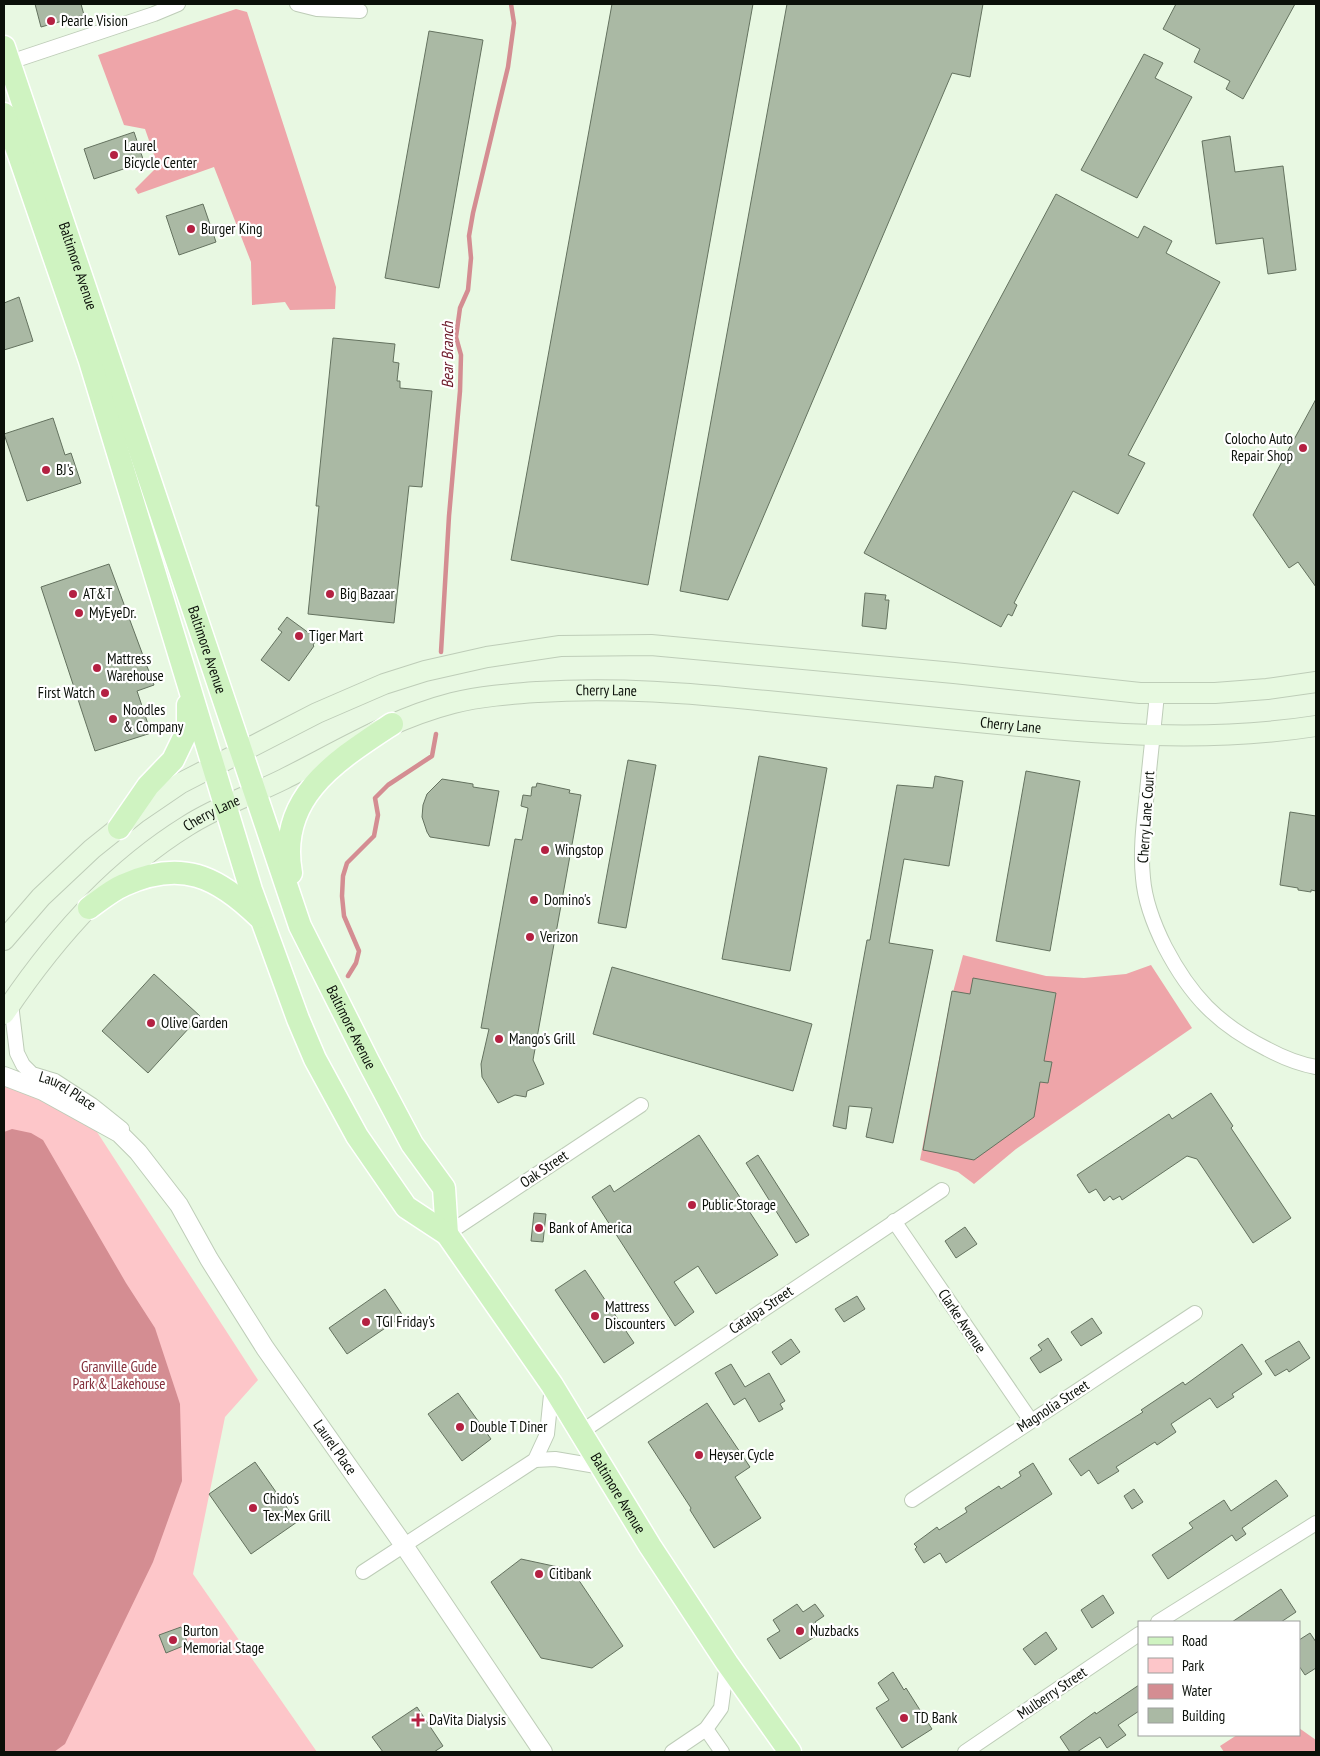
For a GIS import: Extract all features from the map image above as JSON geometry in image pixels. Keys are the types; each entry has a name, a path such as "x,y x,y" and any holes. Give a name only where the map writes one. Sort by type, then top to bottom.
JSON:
{"main road":[{"name":"Baltimore Avenue","path":"6,58 300,926 412,1144 444,1188 447,1234"},
{"name":"Baltimore Avenue","path":"4,114 90,361 212,766 261,919 311,1051 357,1136 406,1207 447,1234 552,1385 650,1546 727,1663 790,1752"},
{"path":"4,940 41,897 92,849 181,783 317,713 402,677 487,657 560,646 651,645 1157,694 1215,693 1267,689 1316,682"},
{"path":"119,828 148,786 173,760 188,730 187,684"},
{"name":"Cherry Lane","path":"7,1009 61,939 107,888 140,859 187,826 224,805 283,779 392,724 415,714 456,703 501,695 570,690 658,690 1092,733 1224,735 1316,726"},
{"path":"300,926 288,850 292,823 297,810 318,780 351,752 392,724"},
{"path":"89,908 122,885 154,873 183,872 222,886 240,899 261,919"}],"street":[{"path":"6,58 154,14 178,4"},
{"path":"297,4 317,9 360,11"},
{"name":"Cherry Lane Court","path":"1157,694 1142,834 1144,893 1157,932 1182,978 1213,1014 1254,1043 1288,1059 1316,1067"},
{"name":"Laurel Place","path":"7,1009 17,1053 23,1065 32,1074 55,1081 92,1104 122,1128 130,1144"},
{"name":"Laurel Place","path":"4,1076 43,1091 119,1133 138,1152 179,1205 209,1259 265,1348 403,1544 543,1752"},
{"name":"Oak Street","path":"447,1234 641,1105"},
{"name":"Catalpa Street","path":"581,1432 942,1190"},
{"name":"Clarke Avenue","path":"894,1221 1031,1421"},
{"name":"Magnolia Street","path":"912,1500 1195,1313"},
{"path":"535,1460 547,1434 552,1385"},
{"path":"362,1572 535,1460 554,1459 602,1467"},
{"path":"1160,1621 1316,1523"},
{"name":"Mulberry Street","path":"965,1752 1138,1635"},
{"path":"672,1752 706,1729 721,1708 727,1663"},
{"path":"706,1729 722,1752"}],"green space":[{"name":"Granville Gude Park & Lakehouse","path":"4,1077 86,1115 258,1380 225,1417 193,1574 317,1752 4,1752"}],"shaded area":[{"path":"236,9 247,12 336,287 335,309 290,310 285,302 252,305 251,262 214,167 138,194 135,189 158,166 145,129 124,125 98,55"},
{"path":"963,955 1046,976 1084,978 1126,974 1151,965 1192,1028 1016,1149 974,1184 958,1172 920,1160 949,1007"},
{"path":"1300,1729 1316,1740 1316,1752 1224,1752 1220,1746 1235,1736 1300,1736"}],"water":[{"path":"12,1129 31,1133 43,1140 126,1283 155,1328 180,1404 182,1481 153,1562 65,1744 54,1752 4,1752 4,1132"}],"building":[{"name":"Pearle Vision","path":"35,4 81,4 84,15 41,27"},
{"path":"612,4 753,4 648,585 511,560"},
{"path":"787,4 983,4 970,77 952,73 728,600 680,591"},
{"path":"1176,4 1295,4 1243,99 1226,89 1230,81 1194,62 1200,49 1163,29"},
{"path":"429,31 483,40 439,288 385,278"},
{"path":"1144,54 1163,63 1155,78 1192,97 1137,198 1081,170"},
{"name":"Laurel Bicycle Center","path":"134,132 144,162 94,179 84,149"},
{"path":"1230,136 1235,172 1283,166 1296,270 1268,274 1263,238 1216,244 1202,141"},
{"path":"1056,194 1138,238 1144,226 1172,241 1166,253 1220,282 1128,455 1145,463 1118,514 1073,491 1014,603 1017,605 1012,616 1008,614 1001,627 864,553"},
{"name":"Burger King","path":"203,204 216,242 179,255 166,216"},
{"path":"19,297 33,341 4,350 4,303"},
{"path":"333,338 395,344 393,362 399,363 397,381 400,381 400,388 432,391 422,487 409,486 394,623 308,614 319,506 316,506"},
{"path":"1316,399 1316,587 1298,562 1289,568 1253,515"},
{"name":"BJ's","path":"53,418 65,455 71,453 81,483 27,501 4,434"},
{"path":"109,564 154,685 137,691 151,733 95,751 41,587"},
{"path":"865,593 886,595 885,600 889,600 886,629 862,626"},
{"path":"287,617 317,639 289,681 261,660 282,632 278,629"},
{"path":"759,756 827,768 790,971 722,959"},
{"path":"628,760 656,765 626,928 598,923"},
{"path":"1026,771 1080,781 1050,951 996,941"},
{"path":"935,776 963,781 949,866 904,859 889,943 933,950 893,1143 866,1137 872,1108 849,1106 846,1129 833,1126 867,940 870,940 897,785 933,788"},
{"path":"442,779 499,791 489,846 430,837 422,817 423,805 427,794"},
{"path":"537,783 570,790 569,793 581,795 533,1060 544,1084 527,1091 526,1097 515,1095 498,1103 482,1077 481,1064 489,1029 481,1028 515,839 522,840 528,808 521,806 523,795 531,796 532,787 536,787"},
{"path":"1290,812 1316,816 1316,891 1298,890 1298,888 1280,885"},
{"path":"612,967 812,1024 793,1091 593,1034"},
{"name":"Olive Garden","path":"154,974 200,1016 148,1073 102,1031"},
{"path":"973,978 1056,993 1044,1061 1052,1062 1048,1083 1040,1082 1034,1117 974,1160 923,1150 952,991 970,994"},
{"path":"1211,1093 1233,1126 1231,1128 1291,1218 1253,1243 1197,1159 1187,1156 1122,1200 1120,1196 1113,1200 1110,1196 1104,1201 1096,1189 1089,1193 1077,1175 1169,1114 1172,1119"},
{"path":"699,1135 778,1255 716,1294 698,1266 674,1282 694,1312 675,1326 592,1197 610,1185 614,1192"},
{"path":"758,1155 809,1235 796,1243 746,1163"},
{"name":"Bank of America","path":"534,1213 546,1214 543,1242 531,1241"},
{"path":"965,1227 977,1244 956,1258 945,1241"},
{"name":"Mattress Discounters","path":"585,1270 634,1343 604,1363 555,1290"},
{"name":"TGI Friday's","path":"385,1289 403,1316 347,1354 329,1328"},
{"path":"857,1296 865,1309 844,1322 835,1309"},
{"path":"1092,1318 1102,1333 1081,1346 1071,1332"},
{"path":"1048,1338 1062,1360 1040,1373 1030,1358 1042,1350 1038,1345"},
{"path":"791,1339 800,1352 781,1365 772,1352"},
{"path":"1299,1341 1310,1358 1289,1372 1287,1369 1275,1376 1265,1361"},
{"path":"1242,1344 1262,1374 1232,1394 1234,1397 1217,1408 1210,1398 1171,1424 1176,1432 1157,1445 1155,1442 1116,1467 1119,1471 1098,1484 1089,1470 1081,1476 1069,1459 1143,1412 1141,1410 1183,1382 1185,1385"},
{"path":"731,1364 745,1387 769,1373 785,1401 780,1404 783,1409 759,1422 745,1398 734,1405 715,1373"},
{"name":"Double T Diner","path":"458,1393 491,1439 462,1461 428,1414"},
{"name":"Heyser Cycle","path":"707,1403 750,1467 735,1477 761,1518 714,1548 690,1510 691,1508 648,1442"},
{"name":"Chido's Tex-Mex Grill","path":"255,1462 297,1522 251,1554 209,1494"},
{"path":"1033,1463 1052,1494 946,1563 940,1553 924,1563 914,1544 937,1527 939,1530 967,1512 965,1508 999,1486 1001,1489 1021,1476 1019,1472"},
{"path":"1276,1480 1288,1496 1242,1528 1246,1534 1236,1541 1232,1535 1168,1579 1152,1555 1193,1528 1189,1523 1224,1500 1231,1511"},
{"path":"1134,1489 1143,1502 1132,1509 1124,1496"},
{"path":"521,1559 572,1570 623,1646 592,1668 541,1658 491,1582"},
{"path":"1281,1589 1296,1612 1282,1621 1233,1621"},
{"path":"1103,1595 1114,1613 1092,1628 1081,1610"},
{"name":"Nuzbacks","path":"797,1604 803,1612 815,1604 824,1616 815,1622 822,1632 780,1659 767,1639 780,1631 773,1620"},
{"name":"Burton Memorial Stage","path":"181,1627 188,1644 166,1653 159,1635"},
{"path":"1046,1632 1057,1649 1035,1665 1023,1649"},
{"path":"1310,1633 1316,1642 1316,1668 1305,1675 1300,1668 1300,1639"},
{"name":"TD Bank","path":"893,1672 904,1690 906,1688 932,1729 902,1748 876,1708 889,1700 878,1683"},
{"path":"1138,1686 1138,1712 1118,1725 1126,1735 1107,1748 1100,1737 1077,1752 1070,1752 1060,1737 1095,1712 1096,1714"},
{"path":"417,1707 443,1746 434,1752 383,1752 372,1737"}],"waterway":[{"name":"Bear Branch","path":"441,652 449,516 460,391 461,355 456,337 460,308 468,290 471,258 469,236 473,213 508,67 514,23 511,4"},
{"name":"Bear Branch","path":"348,976 356,963 359,951 344,916 343,876 347,863 374,836 378,815 375,798 388,785 432,756 436,734"}],"place":[{"name":"Pearle Vision","path":"51,21"},
{"name":"Laurel Bicycle Center","path":"114,155"},
{"name":"Burger King","path":"191,229"},
{"name":"Colocho Auto Repair Shop","path":"1303,448"},
{"name":"BJ's","path":"46,470"},
{"name":"AT&T","path":"73,594"},
{"name":"Big Bazaar","path":"330,594"},
{"name":"MyEyeDr.","path":"79,613"},
{"name":"Tiger Mart","path":"299,636"},
{"name":"Mattress Warehouse","path":"97,668"},
{"name":"First Watch","path":"105,693"},
{"name":"Noodles & Company","path":"113,719"},
{"name":"Wingstop","path":"545,850"},
{"name":"Domino's","path":"534,900"},
{"name":"Verizon","path":"530,937"},
{"name":"Olive Garden","path":"151,1023"},
{"name":"Mango's Grill","path":"499,1039"},
{"name":"Public Storage","path":"692,1205"},
{"name":"Bank of America","path":"539,1228"},
{"name":"Mattress Discounters","path":"595,1316"},
{"name":"TGI Friday's","path":"366,1322"},
{"name":"Double T Diner","path":"460,1427"},
{"name":"Heyser Cycle","path":"699,1455"},
{"name":"Chido's Tex-Mex Grill","path":"253,1508"},
{"name":"Citibank","path":"539,1574"},
{"name":"Nuzbacks","path":"800,1631"},
{"name":"Burton Memorial Stage","path":"173,1640"},
{"name":"TD Bank","path":"904,1718"},
{"name":"DaVita Dialysis","path":"418,1720"}]}
